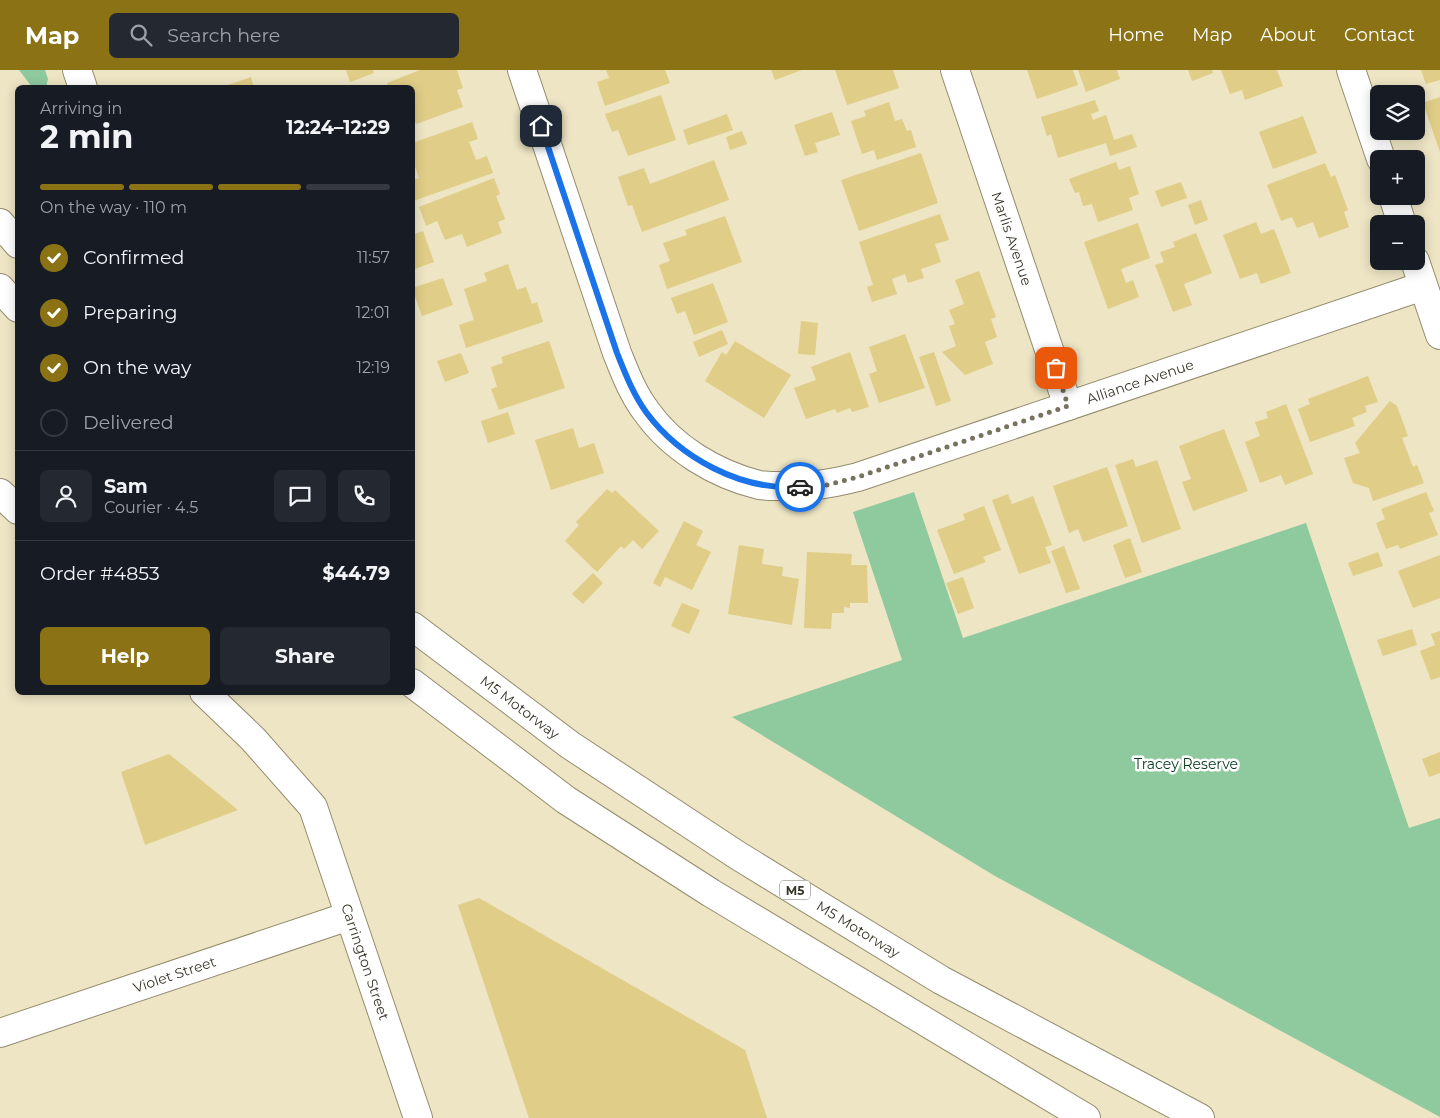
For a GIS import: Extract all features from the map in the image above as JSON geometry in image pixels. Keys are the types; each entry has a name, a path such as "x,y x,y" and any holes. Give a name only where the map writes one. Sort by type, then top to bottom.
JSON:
{"main road":[{"path":"77,70 82,85"},
{"name":"Alliance Avenue","path":"522,70 617,353 629,381 646,411 667,436 695,458 726,473 760,485 793,487 827,485 858,477 1068,406 1419,274"},
{"name":"Marlis Avenue","path":"955,70 1068,406"},
{"path":"1351,70 1377,150"},
{"path":"0,223 15,240"},
{"path":"1419,274 1440,335"},
{"path":"0,288 15,305"},
{"path":"0,493 15,507"},
{"name":"M5 Motorway","path":"415,628 570,745 737,855 941,980 1200,1118"},
{"path":"415,685 566,800 711,894 1086,1118"},
{"name":"Carrington Street","path":"207,695 253,740 313,807 418,1118"},
{"name":"Violet Street","path":"0,1033 349,916"}],"green space":[{"path":"19,70 45,70 48,79 46,85 30,85"},
{"name":"Tracey Reserve","path":"914,492 963,638 1306,523 1409,828 1440,818 1440,1117 995,876 732,717 902,660 853,512"}],"building":[{"path":"346,70 373,70 374,73 350,82"},
{"path":"420,70 457,70 463,88 457,90 463,107 416,124 415,85 387,85 387,83"},
{"path":"606,70 665,70 670,83 605,106 597,82 609,78"},
{"path":"771,70 802,70 775,80"},
{"path":"835,70 893,70 899,88 847,105"},
{"path":"1027,70 1073,70 1078,85 1037,99"},
{"path":"1078,70 1117,70 1120,79 1086,92"},
{"path":"1188,70 1212,70 1213,73 1192,81"},
{"path":"1221,70 1277,70 1283,86 1245,100 1242,90 1230,94"},
{"path":"1421,70 1440,70 1440,80 1426,84"},
{"path":"251,77 253,85 228,85"},
{"path":"661,95 676,140 628,156 618,130 612,132 605,114"},
{"path":"1440,97 1440,152 1425,109 1425,102"},
{"path":"1095,100 1099,111 1091,114 1093,120 1106,115 1114,140 1132,134 1137,147 1110,156 1106,143 1058,158 1051,134 1047,136 1041,117"},
{"path":"889,102 895,121 902,119 907,131 911,130 916,147 877,160 874,150 862,154 851,121 866,116 864,111"},
{"path":"832,112 840,135 815,143 818,152 805,156 794,125"},
{"path":"727,114 733,130 688,145 683,130"},
{"path":"1303,116 1317,153 1273,169 1259,132"},
{"path":"472,122 478,139 469,142 476,160 487,156 493,173 415,200 415,179 419,178 415,167 415,142"},
{"path":"742,131 747,144 730,150 726,137"},
{"path":"921,153 938,203 859,231 841,180"},
{"path":"714,160 729,200 642,232 632,205 628,206 618,177 644,168 650,184"},
{"path":"1116,162 1119,170 1130,166 1139,194 1129,198 1133,210 1098,222 1092,204 1083,206 1079,192 1075,193 1069,179"},
{"path":"1325,163 1331,177 1335,175 1348,210 1344,212 1349,227 1319,238 1313,222 1297,228 1292,217 1281,221 1267,185"},
{"path":"494,178 500,194 496,196 505,219 498,222 502,233 467,247 462,234 445,240 437,221 426,226 419,207"},
{"path":"1181,182 1187,198 1161,207 1155,191"},
{"path":"1201,200 1208,220 1195,225 1188,205"},
{"path":"940,214 949,240 935,244 941,262 921,269 924,278 908,283 905,274 892,279 897,294 872,302 867,287 873,285 859,242"},
{"path":"725,216 742,262 667,289 659,265 670,261 663,243 687,235 685,230"},
{"path":"1256,222 1261,234 1274,229 1291,273 1261,284 1257,273 1240,279 1223,235"},
{"path":"1138,223 1150,258 1121,269 1126,283 1133,280 1139,297 1108,309 1084,242"},
{"path":"423,231 434,262 415,269 415,234"},
{"path":"1196,233 1212,273 1184,284 1192,305 1173,312 1155,265 1164,262 1160,252 1175,247 1173,242"},
{"path":"508,264 517,290 526,287 532,304 537,302 543,322 466,348 459,325 474,320 464,289 487,281 484,273"},
{"path":"979,271 996,317 991,319 997,337 985,342 993,364 965,375 942,352 956,346 949,326 955,324 949,310 964,304 955,280"},
{"path":"443,278 453,305 422,316 415,296 415,287"},
{"path":"713,283 728,322 694,335 685,311 677,314 671,298"},
{"path":"801,321 818,323 815,355 798,354"},
{"path":"722,330 728,344 699,357 693,342"},
{"path":"905,334 925,388 879,403 869,374 877,371 869,347"},
{"path":"549,341 565,388 499,410 491,389 497,387 491,367 503,363 501,357"},
{"path":"735,341 791,375 764,418 705,381 722,352 726,355"},
{"path":"850,352 869,407 852,412 850,408 837,413 835,409 806,419 794,388 816,380 811,367"},
{"path":"934,352 951,401 936,406 919,357"},
{"path":"461,353 469,373 445,382 437,361"},
{"path":"1368,376 1378,402 1365,406 1367,412 1352,418 1355,426 1310,442 1298,409 1310,404 1308,399"},
{"path":"1390,401 1397,406 1408,436 1402,438 1413,467 1417,465 1424,483 1373,501 1369,488 1353,483 1344,458 1360,453 1355,443"},
{"path":"1286,404 1313,474 1285,485 1281,475 1260,483 1245,442 1260,436 1255,422 1268,418 1266,412"},
{"path":"508,412 515,434 488,443 481,421"},
{"path":"573,428 579,448 594,443 604,473 551,490 535,440"},
{"path":"1224,429 1248,491 1193,511 1182,482 1191,479 1179,446"},
{"path":"1133,459 1136,467 1157,460 1181,529 1142,543 1115,465"},
{"path":"1107,467 1128,526 1083,542 1078,529 1069,533 1053,486"},
{"path":"607,489 612,493 615,490 659,531 642,549 633,540 624,549 621,546 597,572 565,541 579,525 576,522"},
{"path":"1426,492 1434,511 1429,513 1438,535 1400,549 1398,545 1386,549 1376,523 1385,519 1381,509"},
{"path":"1008,494 1012,504 1033,496 1052,545 1045,547 1051,563 1019,574 992,500"},
{"path":"984,506 1001,550 983,557 986,562 954,574 937,530 965,520 963,514"},
{"path":"684,521 703,531 696,545 711,552 692,590 665,577 660,587 653,583"},
{"path":"1130,538 1142,572 1125,578 1113,545"},
{"path":"739,545 764,549 762,564 783,567 782,576 799,579 792,625 728,614"},
{"path":"1064,546 1080,589 1066,593 1051,551"},
{"path":"807,552 852,554 851,565 867,565 868,603 850,603 850,608 844,607 844,613 832,613 831,629 804,628"},
{"path":"1378,552 1383,566 1353,576 1348,563"},
{"path":"1440,555 1440,598 1413,608 1398,571"},
{"path":"593,573 603,583 583,604 572,594"},
{"path":"963,577 974,608 958,614 946,583"},
{"path":"682,603 700,610 689,634 671,626"},
{"path":"1412,629 1417,645 1383,656 1377,640"},
{"path":"1440,631 1440,677 1431,680 1420,651 1435,645 1431,634"},
{"path":"1440,752 1440,773 1429,777 1422,759"},
{"path":"169,754 238,810 145,845 121,772"},
{"path":"479,898 745,1050 767,1118 529,1118 458,905"}],"way so far":[{"path":"800,487 827,485 858,477 1068,406 1056,368"}],"route":[{"path":"541,126 617,353 629,381 646,411 667,436 695,458 726,473 760,485 800,487"}]}
